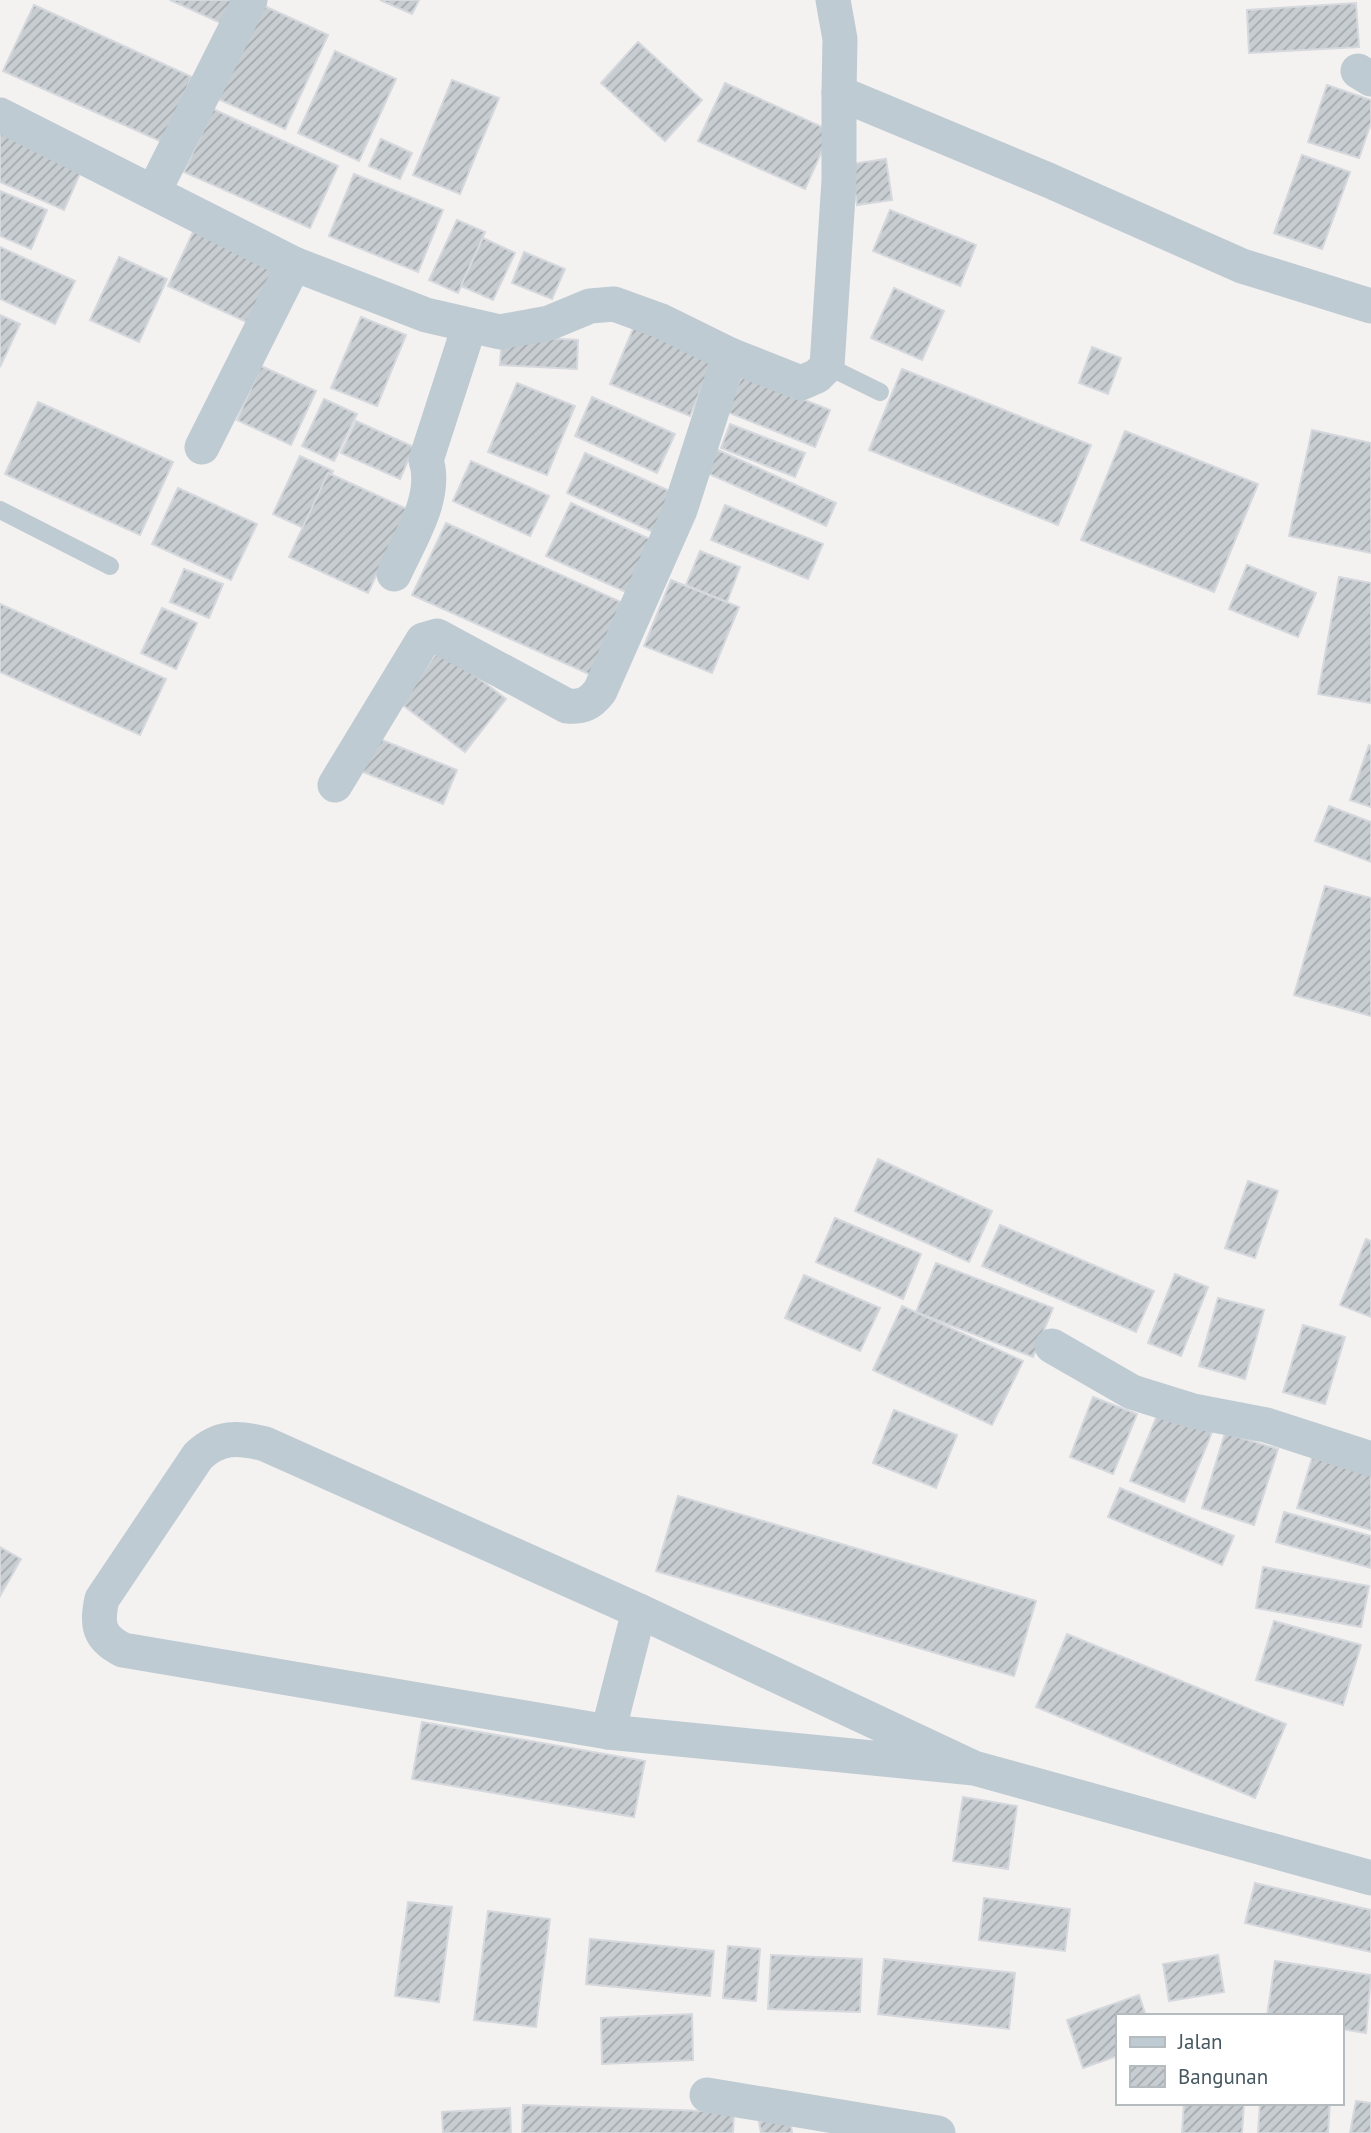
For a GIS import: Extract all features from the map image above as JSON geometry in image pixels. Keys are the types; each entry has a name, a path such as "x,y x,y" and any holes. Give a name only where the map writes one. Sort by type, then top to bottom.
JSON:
{"street":[{"path":"155,191 250,0"},
{"path":"0,115 155,191 294,264 426,315 500,332 549,323 590,306 614,304 661,321 730,355 801,383 817,376 827,366 839,180 840,39 833,0"},
{"path":"839,93 1048,180 1242,266 1371,306"},
{"path":"202,447 294,264"},
{"path":"394,574 427,499 430,474 426,460 470,327"},
{"path":"335,785 423,640 429,637 437,636 567,706 584,706 592,701 600,691 680,510 730,355"},
{"path":"1052,1346 1132,1392 1194,1412 1266,1425 1371,1459"},
{"path":"974,1768 608,1732 123,1650 110,1644 99,1629 102,1600 198,1456 210,1445 235,1438 265,1444 639,1611 974,1768 1371,1878"},
{"path":"608,1732 639,1611"},
{"path":"708,2095 938,2133"}],"lane":[{"path":"827,366 880,392"},
{"path":"0,510 110,566"}],"building":[{"path":"170,0 234,0 223,24"},
{"path":"380,0 419,0 412,14"},
{"path":"1356,3 1359,47 1249,53 1247,10"},
{"path":"34,5 192,77 162,142 3,71"},
{"path":"262,5 328,35 285,129 218,99"},
{"path":"638,42 702,100 665,141 601,83"},
{"path":"335,51 396,79 359,161 298,133"},
{"path":"452,80 499,98 460,194 413,175"},
{"path":"725,83 831,131 805,189 698,141"},
{"path":"1327,85 1371,100 1371,123 1359,158 1308,142"},
{"path":"213,109 338,166 310,228 184,172"},
{"path":"4,125 85,162 64,210 0,182 0,135"},
{"path":"381,139 412,153 400,179 369,166"},
{"path":"1302,155 1350,172 1322,249 1274,233"},
{"path":"886,159 892,200 857,205 851,164"},
{"path":"354,174 443,210 418,272 329,236"},
{"path":"0,191 47,210 31,249 0,236"},
{"path":"890,210 976,245 960,286 873,251"},
{"path":"457,220 485,232 458,293 429,280"},
{"path":"194,230 279,268 253,325 168,286"},
{"path":"483,238 515,253 493,300 461,286"},
{"path":"0,247 75,281 55,324 0,299"},
{"path":"524,252 565,269 552,299 512,283"},
{"path":"119,257 167,279 139,342 90,320"},
{"path":"894,288 944,311 922,360 871,338"},
{"path":"0,315 20,324 0,367"},
{"path":"361,317 406,335 377,406 331,388"},
{"path":"635,324 714,356 690,416 610,384"},
{"path":"502,336 578,340 577,369 500,365"},
{"path":"1092,347 1121,358 1108,394 1079,383"},
{"path":"261,366 316,391 291,445 237,420"},
{"path":"902,369 1091,445 1058,525 869,450"},
{"path":"742,375 830,410 815,447 727,412"},
{"path":"517,383 575,406 547,475 488,452"},
{"path":"592,397 675,434 657,473 575,436"},
{"path":"324,399 357,414 334,461 302,446"},
{"path":"38,402 173,462 140,535 5,474"},
{"path":"356,421 414,447 400,479 341,453"},
{"path":"730,424 805,453 795,477 721,448"},
{"path":"1312,430 1371,443 1371,553 1289,536"},
{"path":"1125,431 1258,484 1214,592 1081,540"},
{"path":"709,446 836,503 826,526 698,469"},
{"path":"585,453 672,492 653,532 567,493"},
{"path":"300,456 333,471 306,529 273,514"},
{"path":"471,461 549,496 530,536 453,501"},
{"path":"328,473 407,509 368,593 289,557"},
{"path":"178,488 257,524 231,580 152,544"},
{"path":"571,503 652,540 628,593 546,556"},
{"path":"725,505 823,544 808,579 711,540"},
{"path":"446,523 623,603 591,675 412,595"},
{"path":"700,551 740,567 727,602 686,585"},
{"path":"1247,565 1316,593 1298,637 1229,609"},
{"path":"184,569 223,584 209,618 170,602"},
{"path":"1339,577 1371,583 1371,703 1318,694"},
{"path":"671,580 739,607 712,673 644,646"},
{"path":"0,604 166,679 140,735 0,672"},
{"path":"162,608 197,623 176,669 141,653"},
{"path":"440,649 506,699 465,752 400,703"},
{"path":"372,736 457,770 443,804 358,770"},
{"path":"1369,745 1371,746 1371,807 1350,800"},
{"path":"1329,806 1371,822 1371,862 1315,841"},
{"path":"1325,886 1371,898 1371,1016 1294,995"},
{"path":"878,1159 992,1211 969,1262 855,1211"},
{"path":"1248,1181 1278,1191 1255,1258 1225,1248"},
{"path":"835,1218 921,1254 903,1299 816,1262"},
{"path":"1000,1225 1154,1291 1136,1332 982,1266"},
{"path":"1366,1239 1371,1241 1371,1317 1340,1305"},
{"path":"936,1263 1053,1308 1033,1357 916,1312"},
{"path":"1175,1274 1208,1287 1181,1356 1148,1343"},
{"path":"804,1275 880,1308 860,1351 785,1318"},
{"path":"1218,1298 1264,1310 1245,1379 1199,1366"},
{"path":"902,1306 1023,1361 992,1425 873,1370"},
{"path":"1303,1325 1345,1337 1325,1404 1283,1392"},
{"path":"1093,1397 1137,1414 1113,1474 1070,1457"},
{"path":"894,1410 957,1435 936,1488 873,1463"},
{"path":"1159,1411 1212,1432 1184,1502 1130,1481"},
{"path":"1225,1433 1278,1449 1254,1525 1202,1508"},
{"path":"1315,1448 1371,1465 1371,1530 1297,1508"},
{"path":"1120,1488 1234,1536 1222,1565 1108,1517"},
{"path":"678,1496 1036,1601 1014,1676 656,1571"},
{"path":"1284,1512 1371,1536 1371,1568 1276,1542"},
{"path":"0,1547 21,1559 0,1596"},
{"path":"1263,1567 1369,1586 1361,1627 1256,1608"},
{"path":"1274,1621 1361,1645 1343,1705 1256,1680"},
{"path":"1067,1634 1286,1724 1255,1798 1036,1707"},
{"path":"422,1722 645,1761 634,1817 412,1779"},
{"path":"963,1797 1017,1806 1008,1869 953,1861"},
{"path":"1255,1883 1371,1910 1371,1952 1245,1923"},
{"path":"984,1898 1070,1909 1065,1951 979,1940"},
{"path":"408,1902 452,1907 439,2002 395,1996"},
{"path":"488,1911 550,1919 536,2027 474,2020"},
{"path":"590,1939 714,1951 710,1996 586,1984"},
{"path":"728,1946 760,1949 756,2001 723,1998"},
{"path":"771,1955 862,1959 860,2012 768,2009"},
{"path":"1218,1955 1224,1992 1169,2001 1163,1964"},
{"path":"884,1959 1015,1973 1009,2029 878,2014"},
{"path":"1275,1961 1371,1975 1366,2033 1343,2029 1343,2014 1267,2014"},
{"path":"1139,1995 1145,2014 1116,2014 1116,2056 1083,2068 1067,2020"},
{"path":"692,2014 693,2060 602,2064 601,2018"},
{"path":"1356,2101 1371,2103 1371,2133 1350,2133"},
{"path":"523,2105 734,2112 733,2133 522,2133"},
{"path":"1184,2105 1244,2105 1242,2133 1182,2133"},
{"path":"1260,2105 1330,2105 1328,2133 1258,2133"},
{"path":"510,2108 511,2133 443,2133 442,2112"},
{"path":"790,2118 792,2133 761,2133 759,2122"}]}
